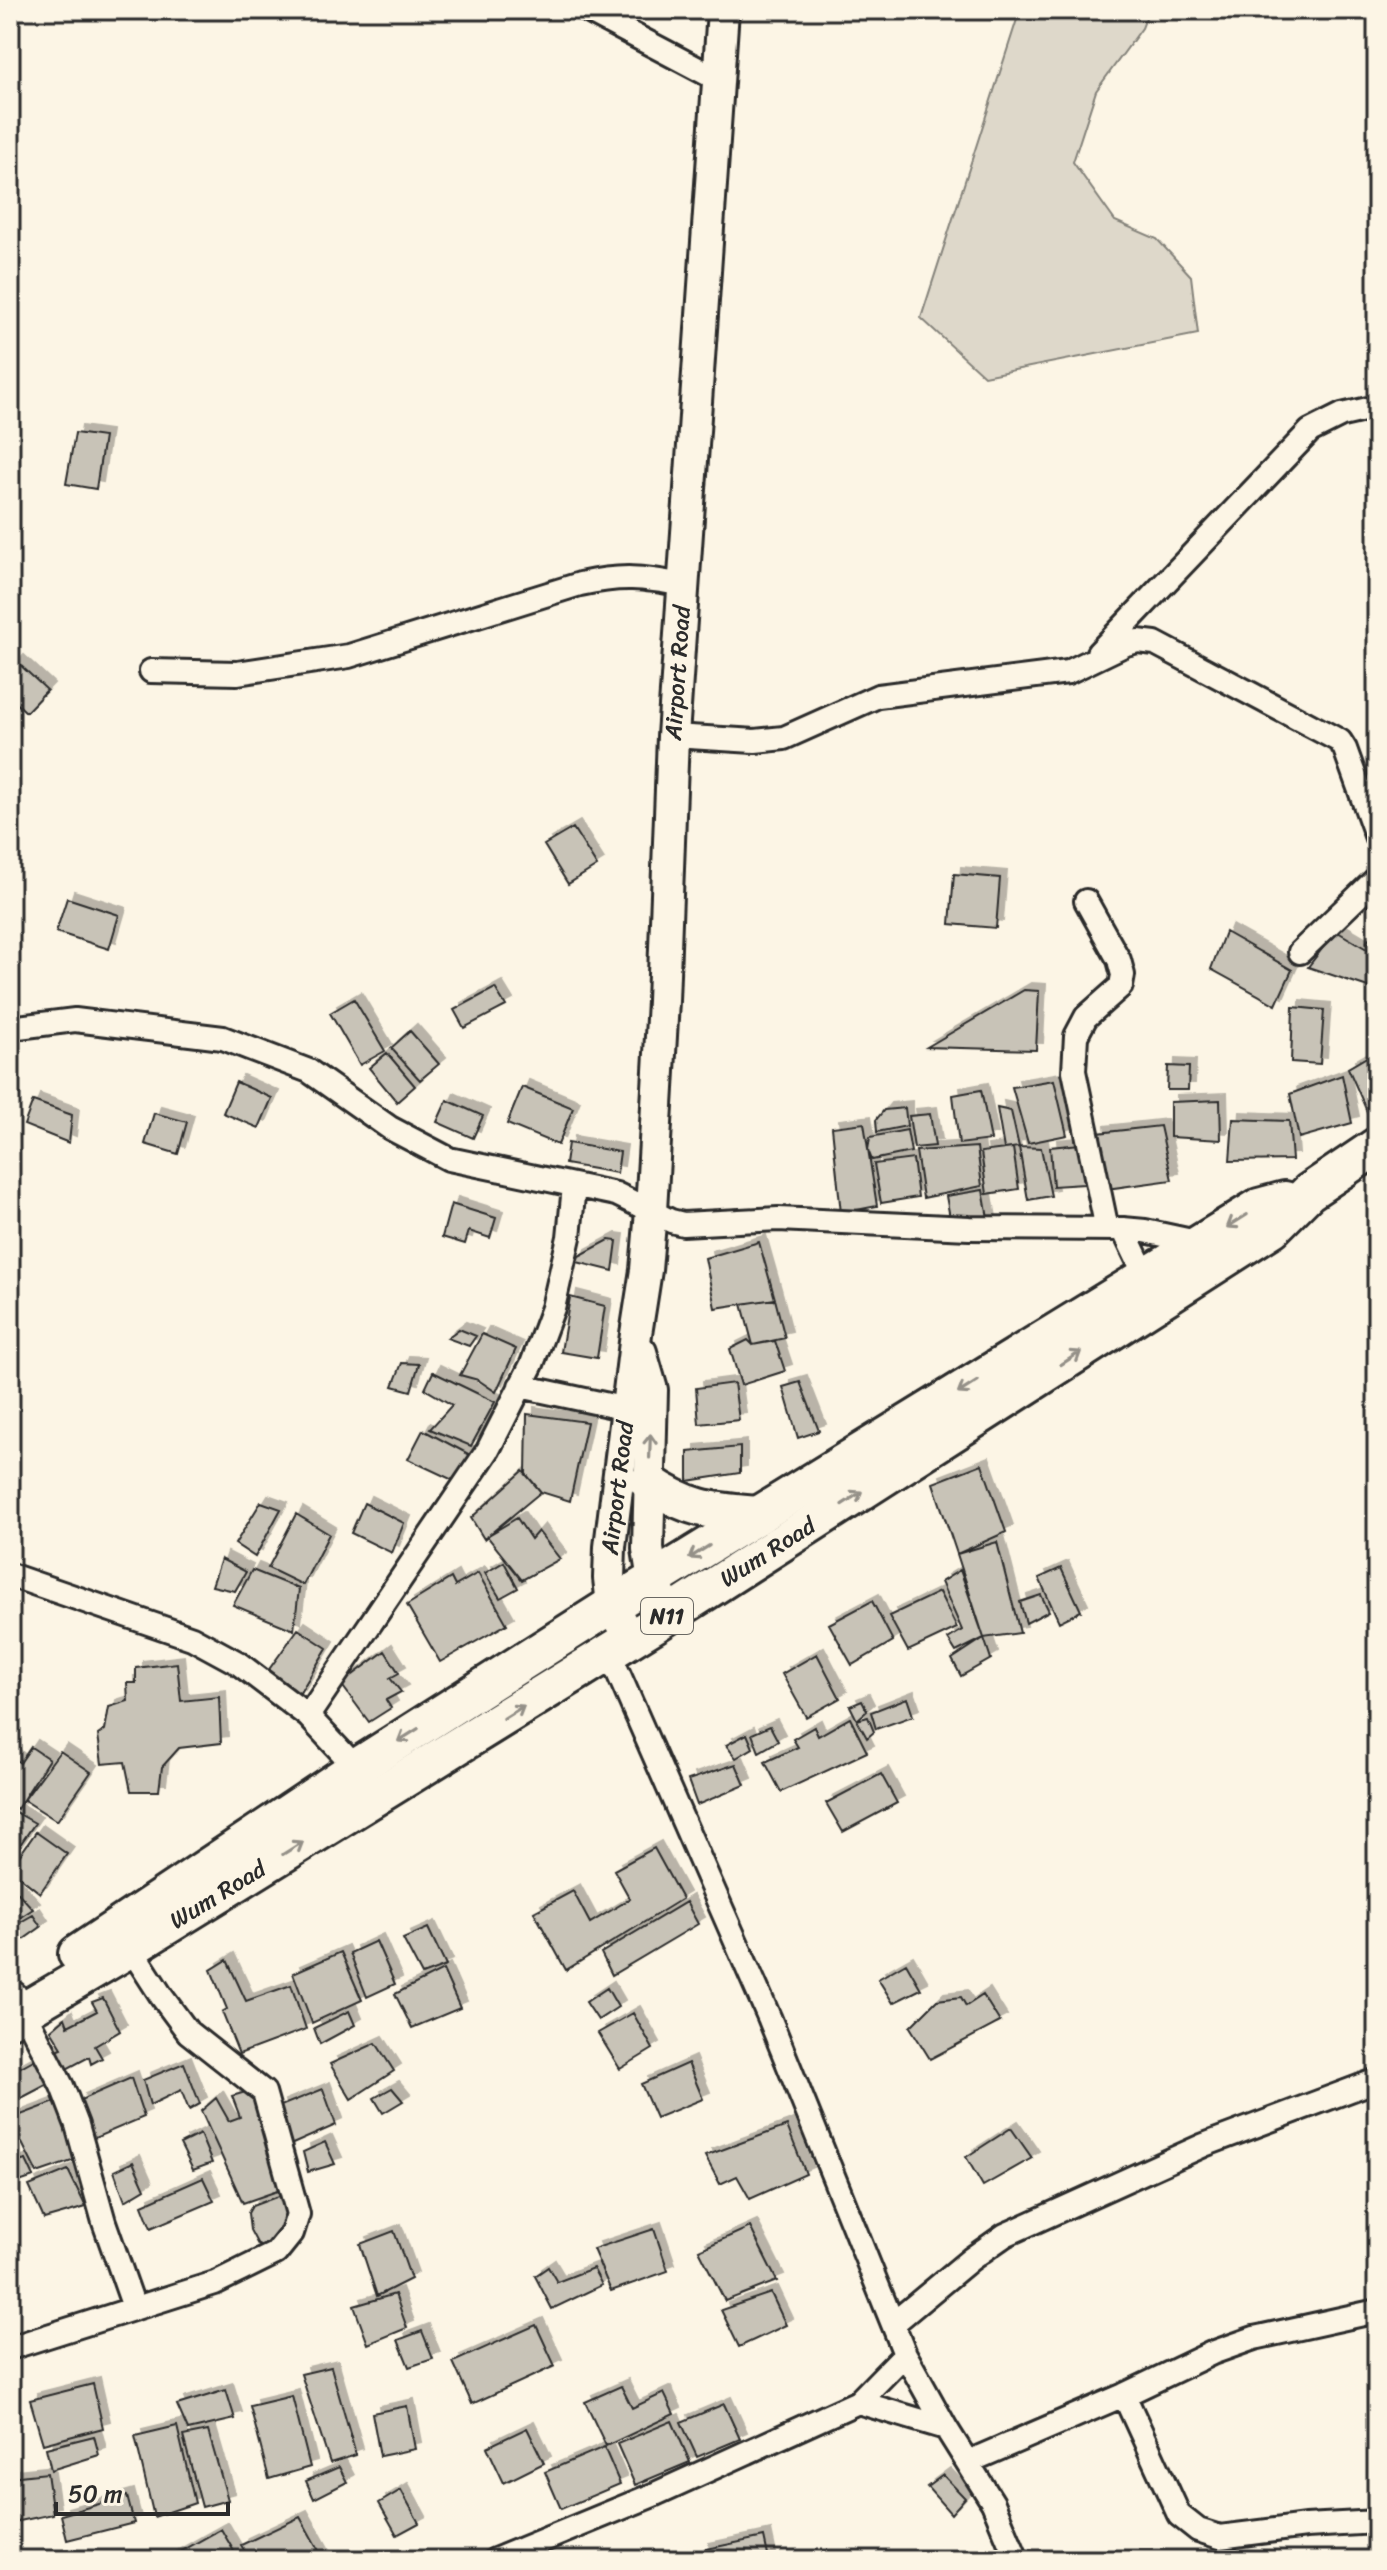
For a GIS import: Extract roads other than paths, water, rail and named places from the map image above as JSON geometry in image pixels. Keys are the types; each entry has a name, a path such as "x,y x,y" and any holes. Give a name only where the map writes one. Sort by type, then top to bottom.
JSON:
{"highway":[{"name":"Wum Road","path":"15,2005 124,1937 379,1795 670,1614 1273,1228 1309,1192 1377,1146"},
{"name":"Wum Road","path":"124,1937 357,1767 612,1605 1259,1207 1309,1192"},
{"path":"648,1482 673,1499 699,1509 759,1515"}],"main road":[{"name":"Airport Road","path":"619,1646 609,1578 610,1547 651,1211 673,736 723,10"},
{"name":"Airport Road","path":"636,1334 652,1390 648,1549 653,1580 670,1614"}],"street":[{"path":"586,10 717,79"},
{"path":"1086,666 1310,431 1342,415 1377,407"},
{"path":"151,671 237,673 349,656 580,584 612,577 640,577 684,585"},
{"path":"673,736 755,741 784,738 878,696 1068,672 1086,666 1126,644 1138,641 1155,643 1332,736 1345,749 1377,838"},
{"path":"1300,952 1377,878"},
{"path":"1086,901 1119,960 1123,975 1121,986 1086,1017 1076,1036 1074,1071 1115,1229 1146,1277"},
{"path":"10,1028 75,1020 223,1038 309,1071 390,1128 449,1159 616,1194 683,1224 778,1219 969,1228 1115,1229 1145,1231 1201,1243"},
{"path":"308,1716 488,1450 520,1386 553,1308 569,1237 574,1186"},
{"path":"520,1386 627,1409"},
{"path":"10,1575 192,1638 238,1663 308,1716 379,1795"},
{"path":"619,1646 905,2354 993,2503 1017,2560"},
{"path":"10,2348 215,2283 276,2253 292,2233 298,2214 264,2092 188,2032 124,1937"},
{"path":"15,2005 72,2112 104,2222 134,2307"},
{"path":"894,2323 1005,2235 1204,2145 1377,2080"},
{"path":"968,2462 1124,2395 1212,2353 1254,2338 1377,2311"},
{"path":"495,2560 653,2495 858,2402 905,2354"},
{"path":"1124,2395 1179,2515 1198,2530 1220,2537 1306,2526 1377,2522"},
{"path":"858,2402 946,2428"}]}
